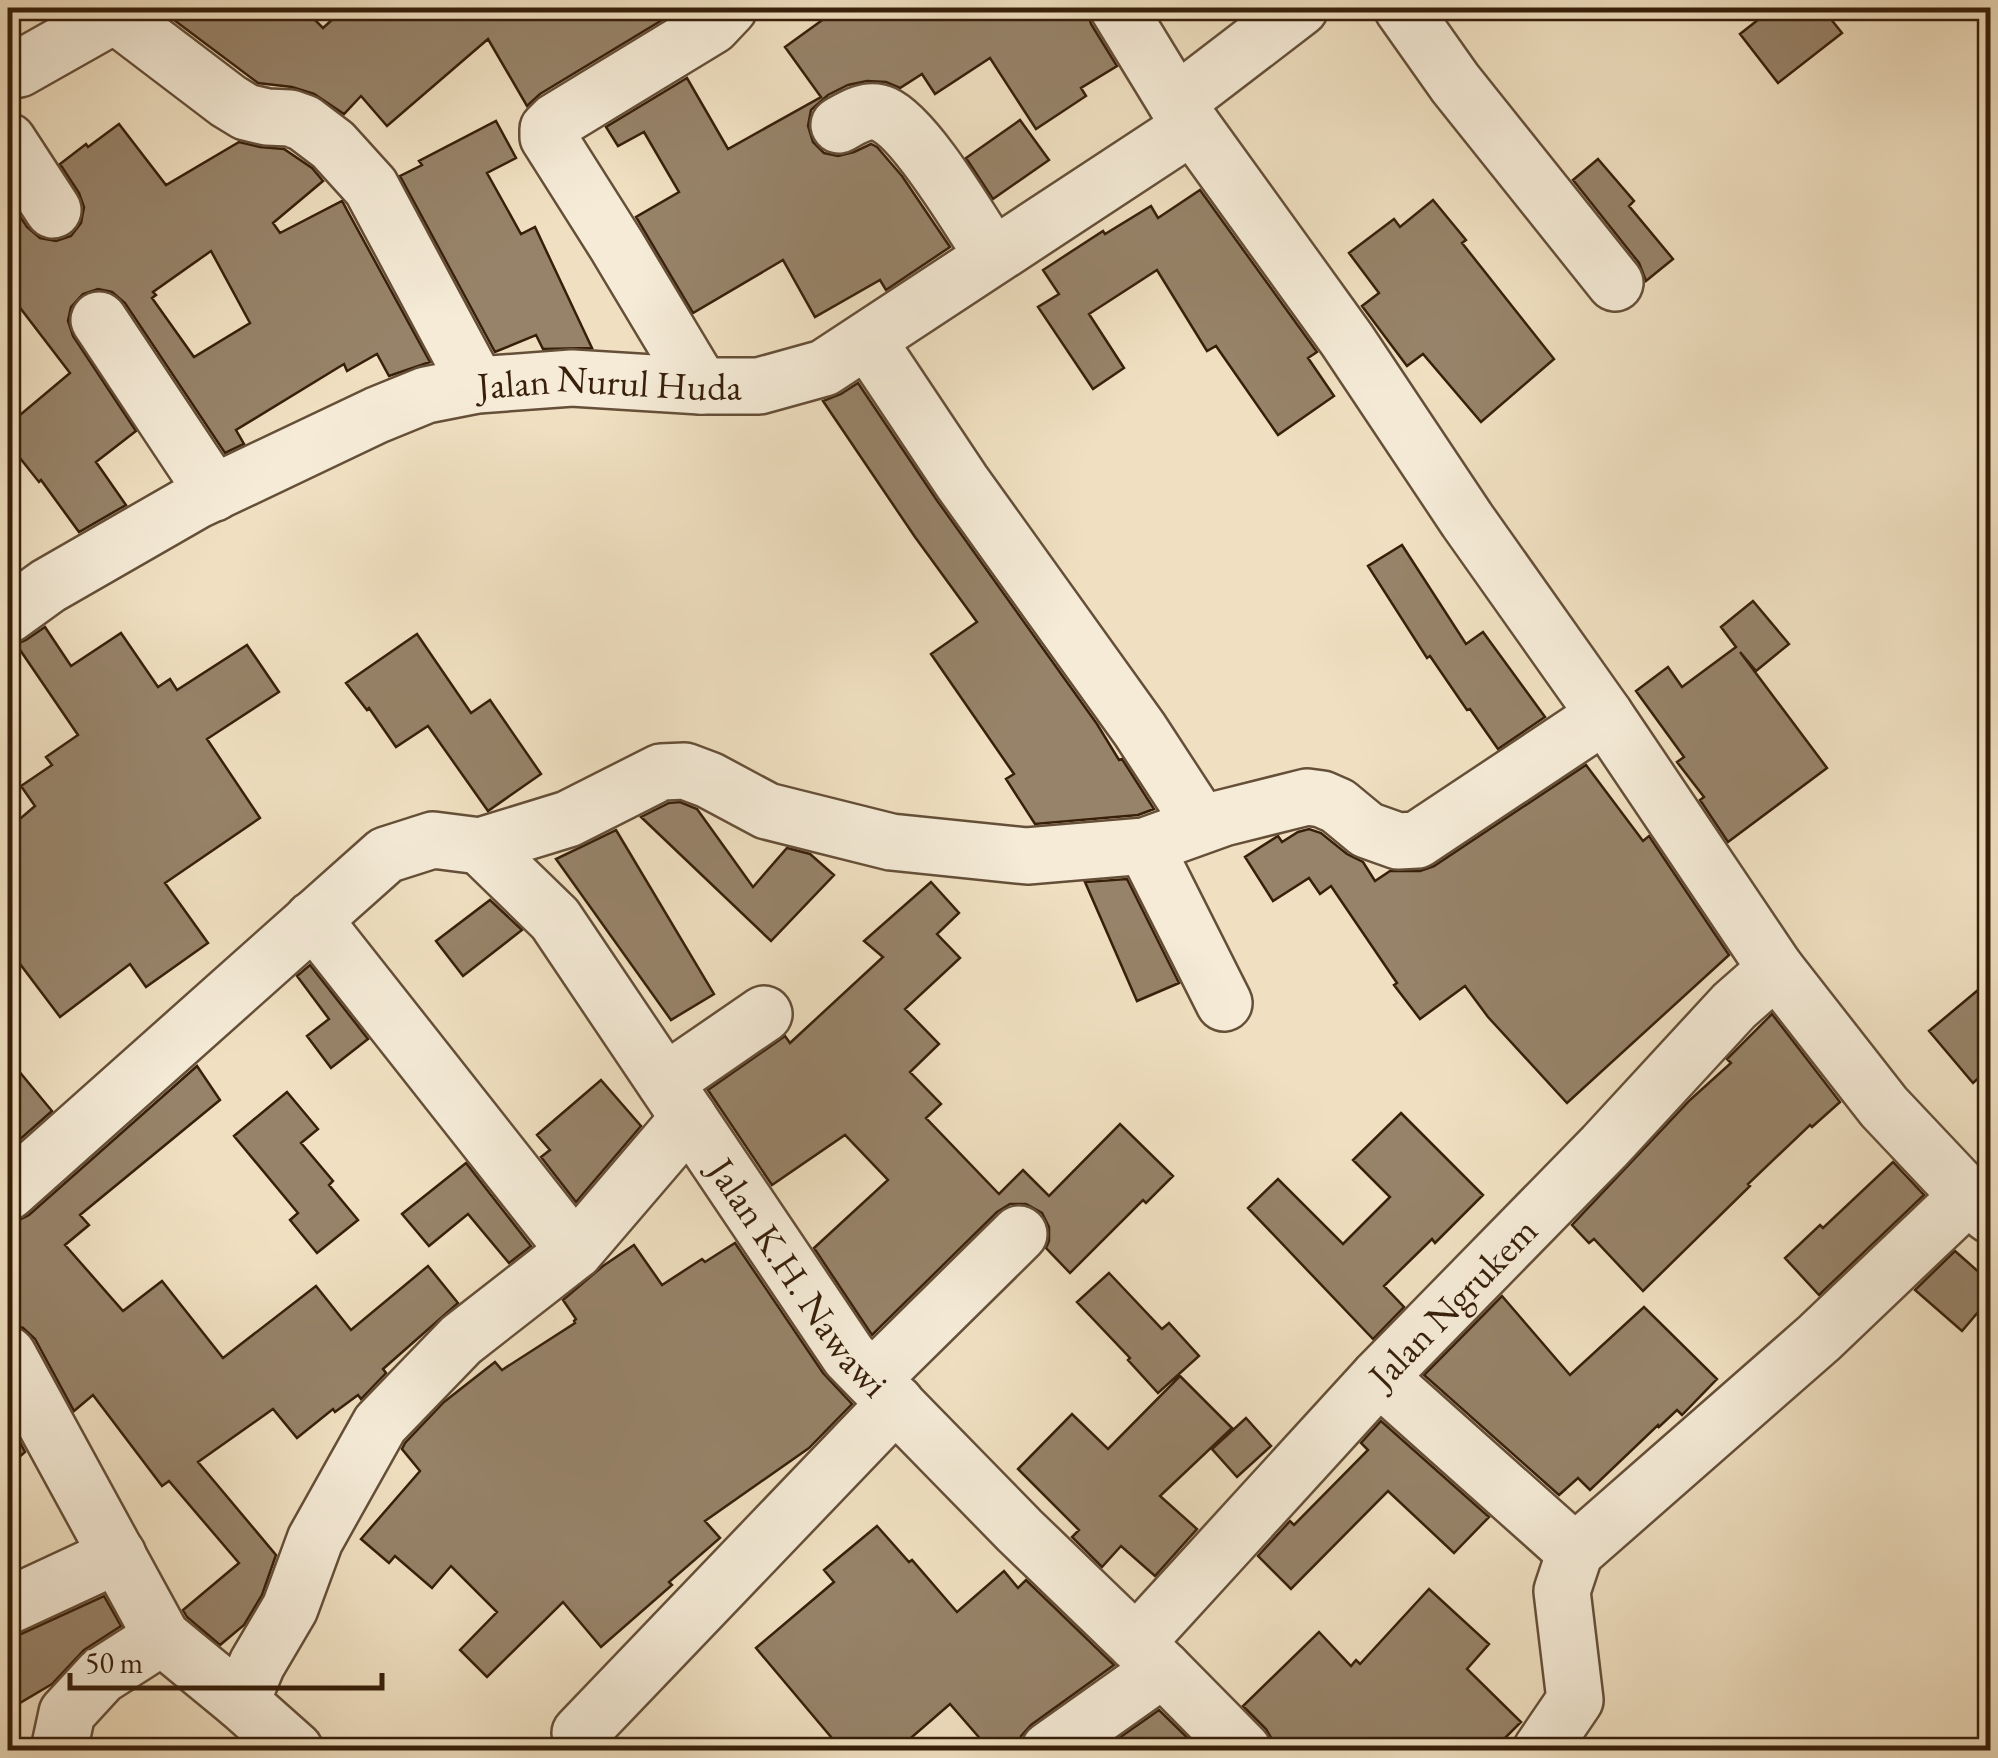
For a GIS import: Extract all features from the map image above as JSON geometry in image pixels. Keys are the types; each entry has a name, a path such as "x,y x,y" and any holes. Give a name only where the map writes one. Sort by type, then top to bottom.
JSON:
{"street":[{"path":"700,386 548,137 548,128 712,26 729,8"},
{"path":"1118,8 1184,115 1347,340 1776,969 1884,1107 1979,1205 1819,1338 1575,1552 1562,1591 1575,1700 1541,1750"},
{"name":"Jalan Nurul Huda","path":"8,615 48,586 214,492 426,395 477,385 572,378 759,386 824,368 993,256 1184,115 1300,8"},
{"path":"1402,8 1616,283"},
{"path":"8,71 19,69 121,11 228,101 246,112 304,123 332,145 371,187 477,385"},
{"path":"839,125 855,116 882,113 907,133 940,174 993,256"},
{"path":"8,141 54,210"},
{"path":"99,320 214,492"},
{"path":"868,341 1202,825"},
{"path":"8,1192 386,855 433,840 480,846 568,818 661,772 685,771 767,811 891,842 1027,856 1145,846 1202,825 1307,798 1338,806 1367,830 1398,841 1418,840 1605,714"},
{"name":"Jalan K.H. Nawawi","path":"480,846 555,919 849,1356 1020,1532 1243,1750"},
{"path":"1145,846 1224,1003"},
{"path":"313,919 575,1250"},
{"name":"Jalan Ngrukem","path":"1150,1656 1379,1378 1604,1147 1734,1006 1776,969"},
{"path":"242,1702 257,1664 290,1608 315,1540 380,1424 461,1340 575,1250 677,1100 764,1014"},
{"path":"580,1733 1019,1234"},
{"path":"8,1355 162,1636 295,1750"},
{"path":"1379,1378 1575,1552"},
{"path":"8,1606 118,1555"},
{"path":"59,1750 67,1713 89,1688 100,1676 162,1636"},
{"path":"1049,1750 1150,1656"}],"building":[{"path":"158,8 303,8 323,28 345,8 682,8 540,94 527,106 488,39 387,126 361,96 344,114 314,94 258,83"},
{"path":"839,8 1087,8 1091,24 1117,66 1081,88 1086,96 1036,129 990,58 935,94 922,74 900,88 867,81 828,95 811,110 808,126 813,142 824,153 838,156 871,144 877,147 902,176 950,247 886,290 880,280 815,317 783,260 693,313 636,217 679,192 644,132 618,146 606,127 687,78 728,149 821,97 785,47"},
{"path":"1773,8 1822,8 1842,33 1778,83 1740,34"},
{"path":"1020,120 1049,160 993,199 966,158"},
{"path":"496,121 516,158 487,173 521,234 535,227 592,348 543,349 536,335 495,352 400,176 422,165 419,161"},
{"path":"119,124 166,185 239,142 284,149 312,168 323,181 273,223 280,233 342,201 430,362 389,376 377,354 347,371 344,364 236,430 244,444 225,453 125,303 112,292 98,289 83,294 71,307 68,321 73,336 136,431 96,462 126,505 79,532 8,443 8,425 70,373 8,292 8,205 11,203 40,238 56,241 71,236 81,223 84,207 60,164 86,144 88,147","holes":["211,251 250,323 194,357 152,298 156,295 153,292"]},
{"path":"1598,159 1634,201 1629,206 1673,259 1646,281 1639,263 1573,180"},
{"path":"1200,190 1317,352 1308,358 1334,396 1278,435 1216,346 1207,351 1157,270 1089,314 1124,368 1093,389 1038,307 1059,294 1043,270 1151,206 1158,218"},
{"path":"1433,200 1554,359 1481,422 1423,354 1407,366 1362,306 1379,293 1349,253 1394,219 1400,227"},
{"path":"858,383 1154,809 1138,815 1035,824 1006,779 1014,774 931,654 977,622 823,401"},
{"path":"1402,545 1466,644 1483,632 1545,717 1498,749 1430,656 1427,658 1368,566"},
{"path":"1753,601 1789,644 1756,671 1740,652 1827,768 1728,842 1700,800 1704,797 1677,762 1684,757 1636,691 1668,667 1682,687 1736,647 1721,627"},
{"path":"45,627 71,666 121,633 158,687 170,679 177,690 247,645 279,692 207,739 260,818 165,883 208,943 146,987 130,964 60,1017 8,948 8,829 35,806 21,786 52,765 46,757 78,735 16,644"},
{"path":"417,634 471,713 490,700 541,774 488,811 428,726 396,747 346,683"},
{"path":"1586,765 1643,841 1649,836 1729,955 1567,1103 1488,1017 1465,986 1420,1019 1331,886 1320,894 1309,878 1273,901 1245,857 1278,836 1282,842 1309,829 1363,862 1375,881 1390,871 1420,871 1434,866"},
{"path":"680,802 697,809 753,887 787,848 810,854 834,875 771,941 641,817 669,803"},
{"path":"616,830 714,994 671,1020 556,859"},
{"path":"1127,879 1179,983 1137,1001 1085,882"},
{"path":"931,882 959,913 937,934 960,958 905,1009 939,1044 910,1072 941,1104 926,1118 999,1194 1023,1170 1049,1196 1120,1124 1173,1176 1146,1203 1143,1200 1070,1273 1046,1248 1049,1227 1042,1213 1026,1204 1010,1204 997,1212 872,1335 814,1248 888,1180 845,1135 772,1185 708,1090 785,1036 790,1043 883,957 864,941"},
{"path":"490,900 522,930 463,976 436,941"},
{"path":"310,965 368,1039 331,1068 307,1036 329,1019 297,976"},
{"path":"1990,980 1990,1068 1973,1083 1929,1031"},
{"path":"1772,1014 1840,1102 1748,1184 1643,1291 1594,1239 1589,1243 1572,1225 1690,1100 1731,1063 1727,1059"},
{"path":"8,1058 52,1111 17,1142 8,1130"},
{"path":"197,1066 220,1100 80,1215 89,1225 65,1245 123,1311 162,1281 223,1358 316,1286 351,1330 428,1266 458,1303 383,1369 386,1373 361,1399 358,1395 335,1412 333,1409 297,1438 273,1409 198,1462 276,1555 262,1595 244,1625 220,1645 183,1610 239,1563 169,1481 162,1486 93,1395 74,1411 35,1339 23,1328 8,1324 8,1222 29,1215"},
{"path":"601,1080 641,1126 576,1202 541,1157 550,1150 537,1135"},
{"path":"287,1092 318,1129 301,1143 333,1181 329,1185 358,1220 317,1253 290,1220 298,1213 234,1136"},
{"path":"1401,1113 1483,1195 1384,1286 1404,1307 1373,1339 1248,1208 1278,1179 1343,1244 1390,1197 1353,1160"},
{"path":"1893,1162 1924,1195 1819,1295 1785,1258"},
{"path":"466,1163 531,1246 509,1263 468,1214 429,1246 402,1214"},
{"path":"735,1243 823,1373 852,1404 809,1448 705,1521 720,1538 601,1647 563,1602 487,1677 460,1650 497,1612 451,1566 432,1588 395,1556 389,1563 361,1539 420,1471 402,1449 405,1443 444,1402 495,1362 502,1370 575,1323 563,1300 634,1245 662,1285"},
{"path":"1955,1251 1990,1282 1990,1298 1962,1331 1915,1290"},
{"path":"1109,1273 1162,1329 1169,1323 1199,1356 1158,1393 1077,1302"},
{"path":"1502,1296 1570,1375 1644,1307 1717,1379 1682,1415 1677,1410 1658,1425 1590,1490 1578,1478 1559,1495 1424,1375"},
{"path":"1180,1376 1232,1428 1160,1496 1197,1529 1155,1576 1121,1546 1102,1567 1072,1537 1079,1530 1018,1469 1072,1414 1108,1449"},
{"path":"1246,1418 1271,1446 1237,1477 1212,1449"},
{"path":"8,1419 25,1452 8,1467"},
{"path":"1381,1421 1489,1517 1454,1553 1388,1491 1291,1589 1258,1556 1368,1450 1361,1443"},
{"path":"877,1526 957,1612 1004,1571 1018,1588 1026,1580 1114,1665 1031,1725 1021,1736 1018,1750 990,1750 950,1704 897,1750 842,1750 756,1648 834,1582 824,1570"},
{"path":"1429,1589 1489,1644 1467,1669 1521,1722 1493,1750 1273,1750 1266,1729 1243,1706 1319,1632 1351,1666 1356,1660 1360,1664"},
{"path":"104,1596 121,1626 84,1650 52,1684 8,1710 8,1637"},
{"path":"1159,1710 1200,1750 1102,1750"}]}
